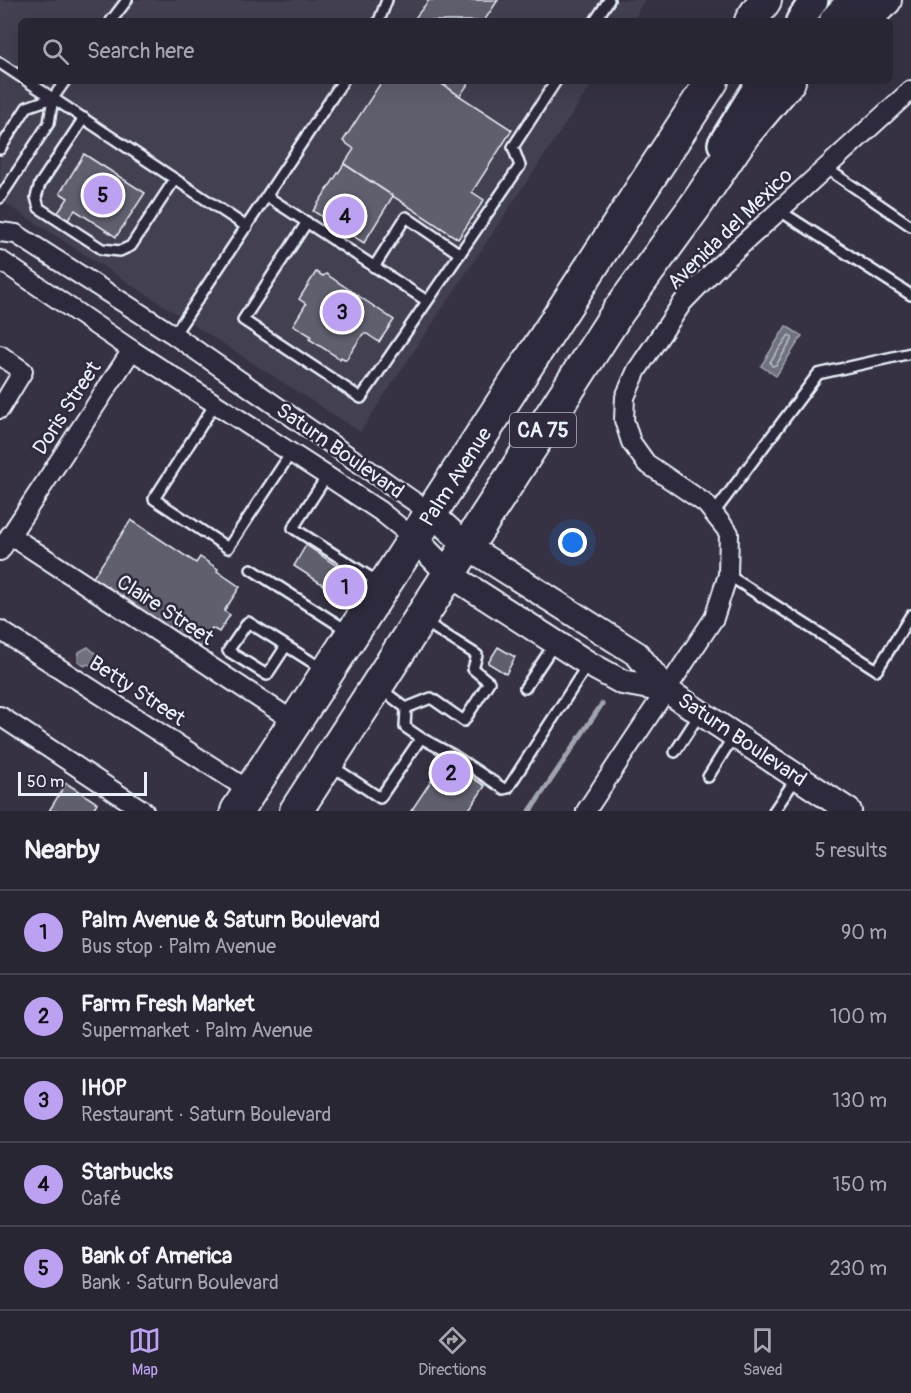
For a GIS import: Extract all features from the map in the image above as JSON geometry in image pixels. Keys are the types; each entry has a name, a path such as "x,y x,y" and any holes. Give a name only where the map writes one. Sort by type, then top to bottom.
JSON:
{"highway":[{"path":"753,18 765,0"},
{"path":"839,18 855,0"},
{"path":"865,18 885,0"},
{"name":"Palm Avenue","path":"244,801 710,84"},
{"path":"618,312 694,208 744,134 786,84"},
{"name":"CA 75","path":"296,811 618,312"}],"main road":[{"path":"802,18 814,0"},
{"path":"618,312 759,84"},
{"name":"Saturn Boulevard","path":"423,527 468,547 637,654 666,690 849,811"},
{"name":"Saturn Boulevard","path":"423,527 450,574 555,643 622,682 666,690"}],"street":[{"name":"Avenida del Mexico","path":"593,808 666,690 714,618 729,575 729,533 706,504 646,463 637,453 626,431 625,397 637,370 683,302 714,270 911,90"},
{"name":"Saturn Boulevard","path":"0,232 16,234 174,335 423,527"},
{"name":"Saturn Boulevard","path":"0,260 132,350 380,512 423,527"},
{"name":"Doris Street","path":"0,551 132,350"},
{"path":"0,355 23,371 0,409"},
{"name":"Claire Street","path":"10,535 294,722"},
{"name":"Betty Street","path":"0,630 244,801"},
{"path":"0,716 144,811"}],"lane":[{"path":"113,18 127,0"},
{"path":"380,18 387,0"},
{"path":"597,18 609,0"},
{"path":"0,63 18,75"},
{"path":"32,84 247,227"},
{"path":"0,198 49,123 53,98 63,84"},
{"path":"174,335 342,84"},
{"path":"307,222 243,320 361,398 519,166 513,147 554,84"},
{"path":"0,149 27,107 53,98"},
{"path":"84,118 40,184 36,197 39,208 102,249 120,251 131,246 175,179"},
{"path":"826,168 911,226"},
{"path":"268,196 427,301"},
{"path":"780,211 911,295"},
{"path":"374,267 406,218 460,254"},
{"path":"714,513 818,374 911,353"},
{"path":"216,404 154,499 228,548 291,453"},
{"path":"327,476 294,528 384,586"},
{"path":"251,569 353,633"},
{"path":"729,575 877,670 911,615"},
{"path":"406,708 431,698 464,721 489,682 473,669 477,655 420,619"},
{"path":"286,646 267,675 228,651 248,622 286,646 327,672"},
{"path":"525,688 555,643"},
{"path":"406,708 405,727 504,789 508,788 589,664"},
{"path":"377,686 406,708"},
{"path":"675,752 700,712"},
{"path":"708,777 734,735"},
{"path":"327,763 380,798 421,738"},
{"path":"774,811 797,777"}],"shaded area":[{"path":"0,0 644,0 635,18 18,18 18,84 592,84 360,432 0,200"}],"water":[{"path":"786,326 802,336 776,376 761,366"},
{"path":"88,647 103,660 98,668 87,664 85,666 78,661 79,652"}],"building":[{"path":"429,0 498,0 486,18 415,18"},
{"path":"380,84 442,84 512,130 472,192 484,200 458,239 344,164 354,149 343,141"},
{"path":"443,84 468,84 460,96"},
{"path":"84,154 145,193 116,237 75,210 67,221 57,214 68,198 60,193"},
{"path":"344,164 393,196 364,243 313,211"},
{"path":"316,272 323,276 326,274 394,320 379,342 363,334 346,360 341,357 340,359 309,339 311,336 293,325 306,304 299,299"},
{"path":"131,520 196,563 200,557 240,587 224,611 230,615 219,632 212,628 197,652 90,582"},
{"path":"306,545 341,569 328,588 294,566"},
{"path":"498,647 515,657 506,674 488,663"},
{"path":"445,760 485,786 468,811 411,811"},
{"path":"66,783 97,803 92,811 49,811"}],"waterway":[{"path":"530,811 602,704"}],"place":[{"name":"Bank of America","path":"103,195"},
{"name":"Starbucks","path":"345,216"},
{"name":"IHOP","path":"342,312"},
{"name":"Palm Avenue & Saturn Boulevard","path":"345,587"},
{"name":"Farm Fresh Market","path":"451,773"}]}
